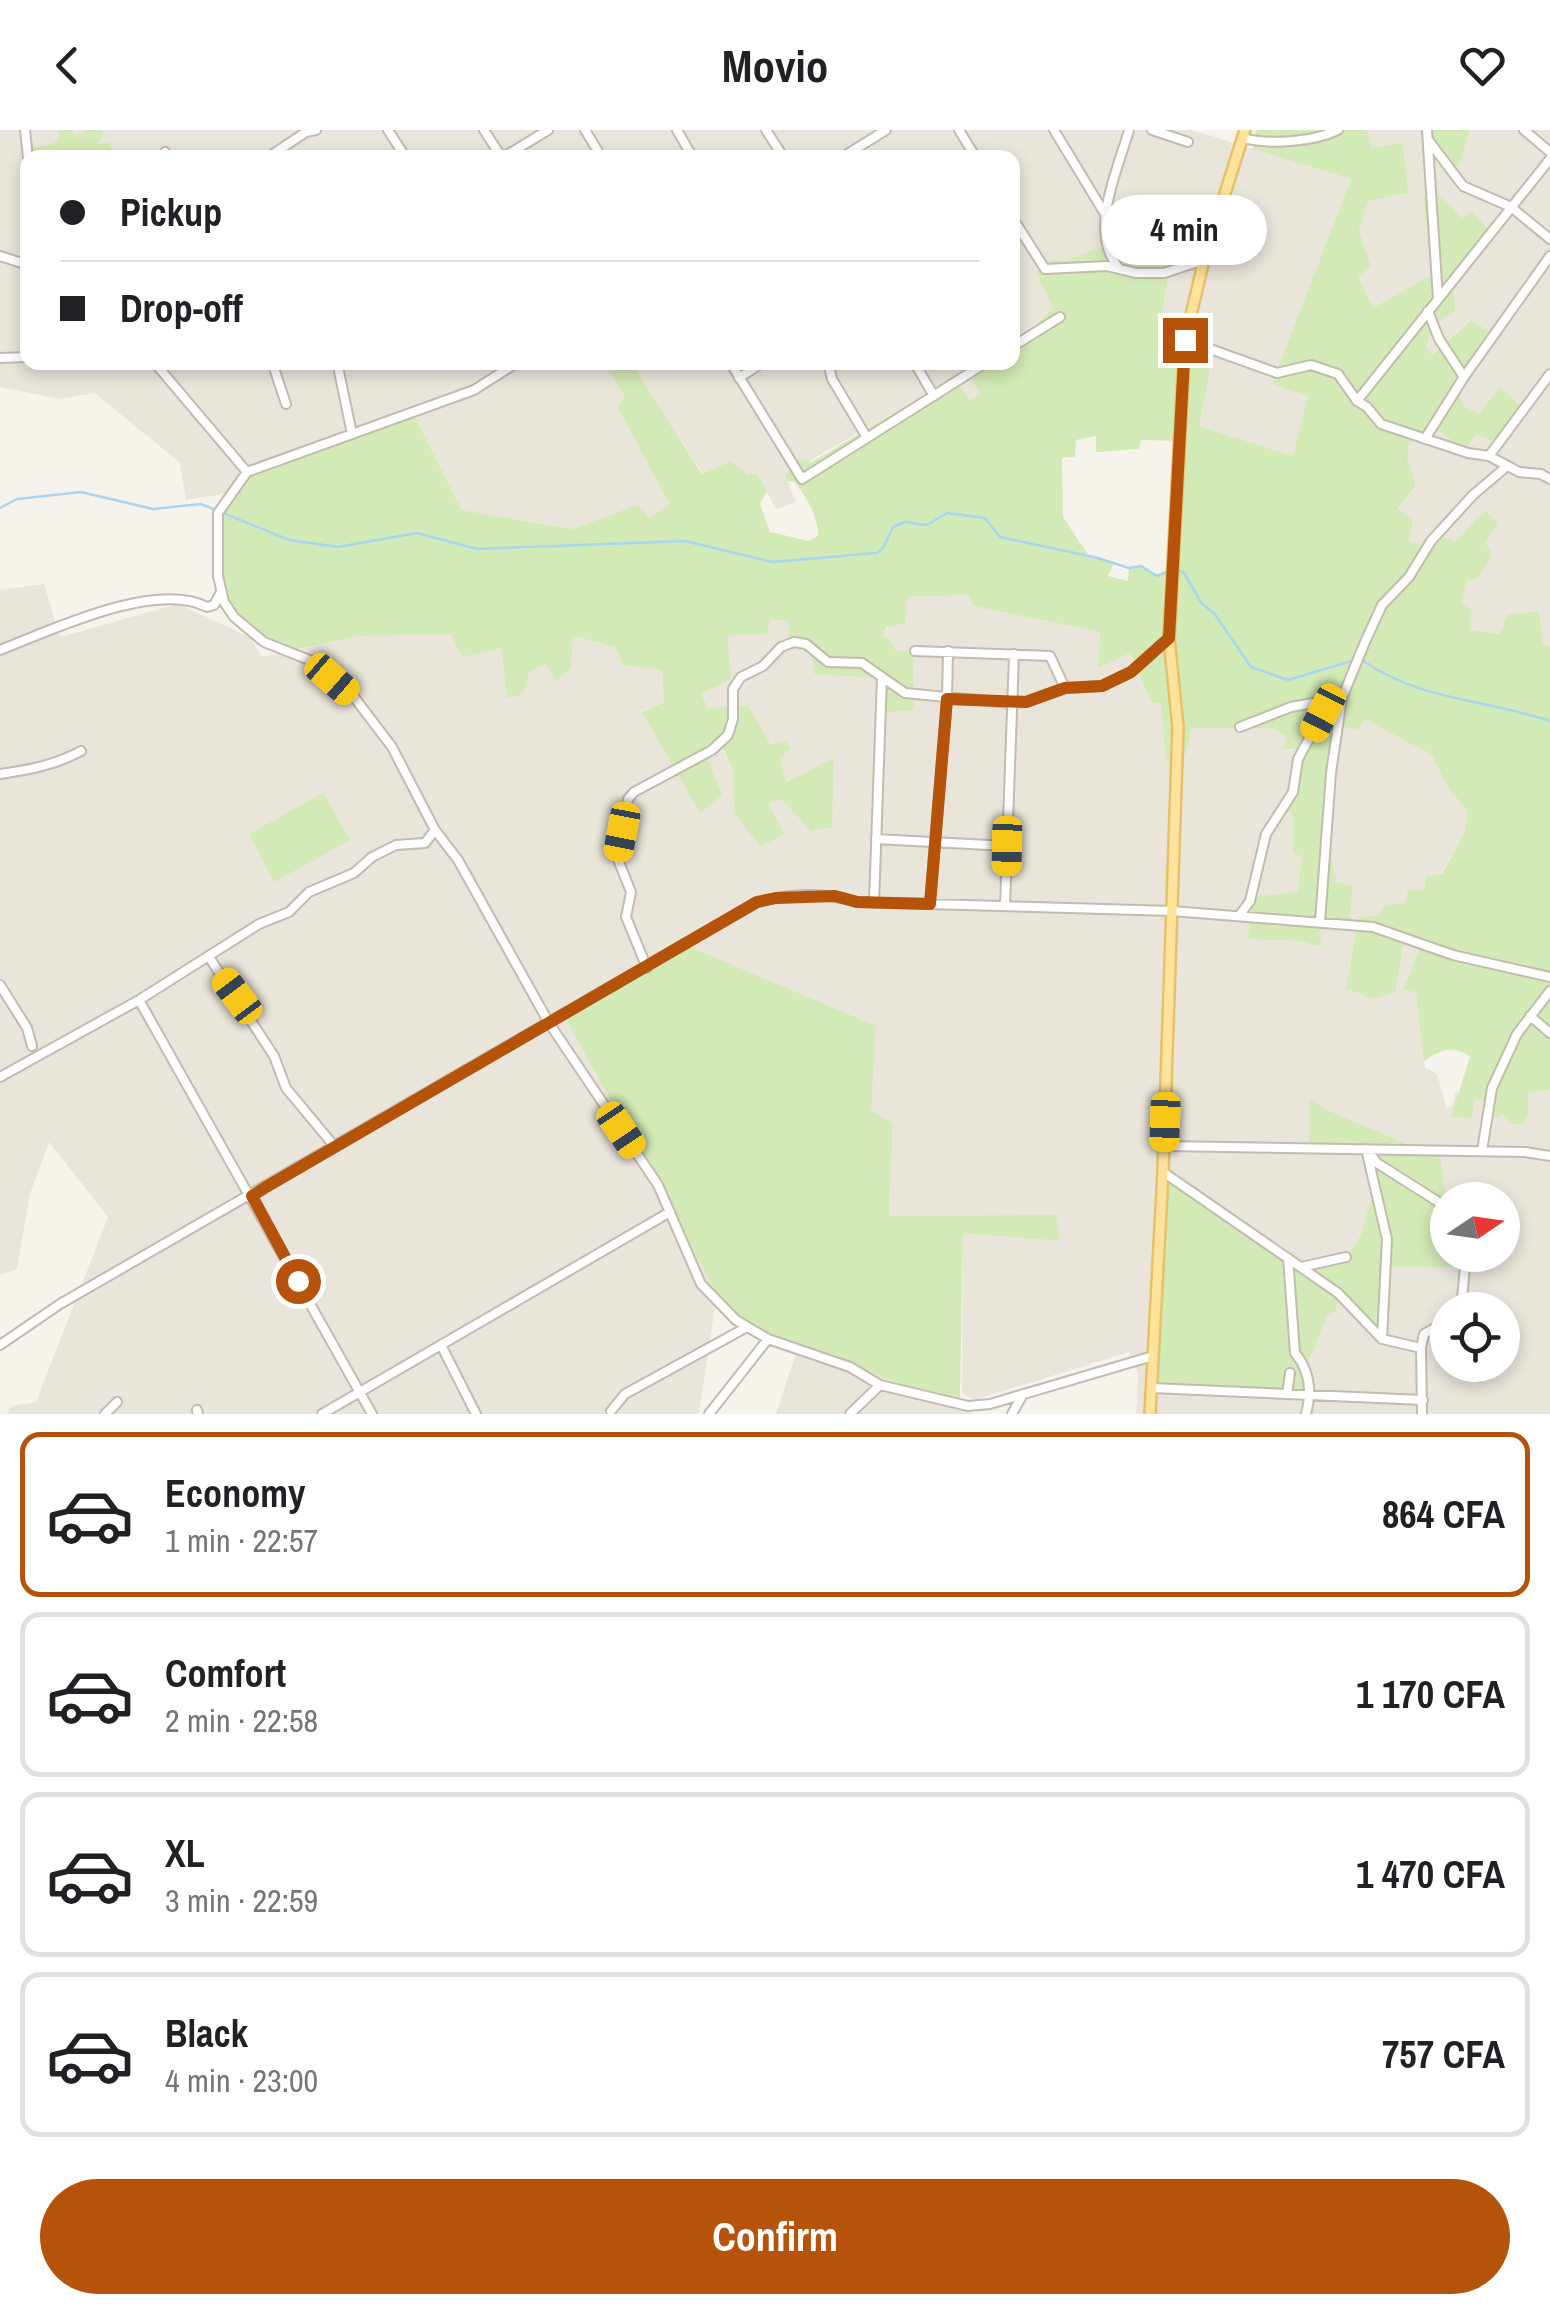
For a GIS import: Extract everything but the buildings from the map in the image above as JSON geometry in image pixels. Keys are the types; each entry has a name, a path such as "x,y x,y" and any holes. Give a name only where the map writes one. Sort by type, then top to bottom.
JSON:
{"main road":[{"path":"1150,1414 1163,1172 1178,727 1169,638 1185,340 1204,260 1244,134"}],"street":[{"path":"279,150 316,130"},
{"path":"515,150 548,130"},
{"path":"864,130 870,140"},
{"path":"854,150 886,130"},
{"path":"1054,130 1106,214"},
{"path":"1118,267 1107,252 1106,214 1129,130"},
{"path":"1152,130 1188,142"},
{"path":"1244,134 1256,141 1324,136 1338,130"},
{"path":"1428,130 1438,299"},
{"path":"1524,130 1550,152"},
{"path":"1428,140 1463,186 1511,207 1550,239"},
{"path":"1356,402 1550,159"},
{"path":"1020,230 1045,269 1118,267 1164,273 1204,260"},
{"path":"1425,439 1550,256"},
{"path":"1428,312 1439,339 1464,377"},
{"path":"1020,342 1060,317"},
{"path":"1185,340 1277,373 1311,365 1338,374 1356,402 1367,407 1381,424 1550,478"},
{"path":"161,370 247,472"},
{"path":"275,370 286,404"},
{"path":"339,370 352,434"},
{"path":"505,370 474,390 247,472 218,513 216,530 221,592 234,617 264,642 312,661 359,702 392,747 434,830 458,860 550,1023 658,1185 701,1284 736,1320 768,1339 850,1367 880,1385 968,1406 990,1404 1153,1356"},
{"path":"734,370 802,479 975,370"},
{"path":"739,378 750,370"},
{"path":"830,370 866,436"},
{"path":"919,370 934,396"},
{"path":"1489,456 1550,374"},
{"path":"1320,922 1331,773 1342,698 1382,605 1409,577 1431,541 1506,467"},
{"path":"0,650 116,608 160,600 196,601 207,607 214,605 221,592"},
{"path":"647,968 626,917 631,892 617,856 628,799 634,792 712,750 728,735 733,719 733,690 740,677 763,666 780,647 794,642 806,644 828,662 862,664 905,693 1010,703 1026,702 1065,688 1102,686 1131,672 1169,638"},
{"path":"915,651 1050,656 1065,688"},
{"path":"930,904 948,651"},
{"path":"1006,906 1014,654"},
{"path":"874,903 882,677"},
{"path":"1240,727 1291,707 1342,698"},
{"path":"1238,916 1250,901 1266,834 1293,792 1298,759 1323,713 1342,698"},
{"path":"0,774 28,771 81,752"},
{"path":"0,1077 138,1000 259,924 290,912 308,892 354,873 372,856 396,845 425,843 434,830"},
{"path":"876,838 1007,846"},
{"path":"0,1345 60,1304 757,902 835,896 874,903 1172,911 1320,922 1373,928 1454,955 1550,977"},
{"path":"209,957 274,1056 286,1088 335,1147"},
{"path":"0,985 27,1028 32,1046"},
{"path":"1482,1151 1492,1088 1516,1034 1550,991"},
{"path":"138,1000 372,1414"},
{"path":"1530,1016 1550,1033"},
{"path":"1164,1146 1525,1152 1550,1156"},
{"path":"1366,1149 1377,1162 1430,1196"},
{"path":"1366,1149 1387,1239 1382,1339"},
{"path":"1163,1172 1338,1294 1382,1339 1420,1348"},
{"path":"322,1414 670,1212"},
{"path":"1301,1268 1346,1257"},
{"path":"1288,1258 1296,1353 1304,1364 1311,1395 1306,1414"},
{"path":"612,1412 625,1394 747,1327"},
{"path":"1422,1414 1420,1348 1424,1334 1430,1330"},
{"path":"709,1414 768,1339"},
{"path":"442,1347 476,1414"},
{"path":"1288,1394 1290,1373"},
{"path":"850,1414 880,1385"},
{"path":"1152,1388 1423,1400"},
{"path":"1012,1414 1023,1394"},
{"path":"105,1414 117,1402"}],"shaded area":[{"path":"0,130 1192,130 1351,179 1273,384 1308,396 1293,456 1199,426 1212,355 1158,339 1169,268 1102,247 1036,272 1053,308 1020,336 1020,150 20,150 20,370 615,370 611,372 625,397 617,406 671,506 649,518 638,506 572,529 462,510 413,412 224,494 186,500 180,463 95,393 61,399 0,387"},
{"path":"1367,130 1550,130 1550,645 1543,647 1539,611 1500,634 1469,630 1462,605 1467,579 1485,541 1485,511 1456,543 1407,542 1398,510 1416,486 1407,457 1411,435 1479,414 1464,406 1457,391 1495,337 1470,320 1431,354 1426,347 1432,325 1453,288 1471,211 1462,218 1423,197 1432,275 1373,309 1357,277 1371,266 1359,231 1368,201 1408,193 1372,148"},
{"path":"636,370 967,370 982,393 970,400 953,378 785,475 796,502 776,509 757,473 748,475 731,461 703,474"},
{"path":"44,584 60,637 178,604 250,637 262,657 360,636 452,633 501,647 507,697 523,694 528,672 573,636 616,647 622,665 663,670 664,702 642,711 706,756 722,749 733,771 734,813 784,833 767,803 782,799 833,759 785,782 780,757 790,748 771,745 748,705 708,709 700,695 727,636 765,634 771,620 788,619 896,650 890,639 883,636 907,597 970,595 973,606 1100,632 1099,667 1130,652 1152,703 1161,704 1191,728 1272,728 1288,736 1297,749 1299,788 1293,813 1293,854 1302,855 1297,892 1248,938 1299,941 1320,947 1319,921 1349,926 1353,887 1336,883 1327,833 1338,726 1364,719 1377,723 1432,755 1443,779 1467,812 1465,831 1441,874 1424,890 1404,941 1421,948 1403,990 1416,991 1425,1068 1437,1074 1447,1109 1453,1105 1455,1092 1488,1096 1525,1115 1528,1092 1550,1090 1550,1414 1136,1414 1138,1373 1129,1352 975,1400 962,1393 963,1232 1059,1241 889,1216 893,1123 566,1017 717,1293 699,1414 7,1414 11,1406 36,1402 108,1217 49,1142 30,1194 17,1269 0,1275 0,590"},
{"path":"799,1344 900,1384 960,1398 972,1414 776,1414"}],"green space":[{"path":"58,130 72,130 74,136 85,134 84,130 102,130 97,144 109,142 111,150 32,150 53,144 60,137"},
{"path":"1256,130 1367,130 1372,148 1403,143 1408,193 1368,201 1359,231 1371,266 1358,277 1373,308 1432,275 1423,197 1435,192 1462,218 1471,211 1496,237 1453,288 1455,311 1432,325 1426,347 1432,354 1471,320 1496,336 1458,391 1464,406 1479,414 1500,387 1523,409 1500,444 1476,434 1465,451 1436,428 1411,435 1407,457 1416,486 1398,509 1413,521 1408,542 1423,545 1433,533 1456,542 1485,510 1498,523 1485,541 1492,555 1477,579 1467,580 1462,604 1471,610 1469,630 1500,634 1507,615 1539,611 1543,646 1550,645 1550,1090 1528,1092 1528,1115 1522,1125 1513,1124 1504,1115 1492,1119 1482,1099 1475,1100 1472,1118 1451,1117 1470,1057 1447,1050 1424,1061 1416,992 1403,990 1420,948 1404,942 1395,992 1374,999 1346,988 1359,917 1379,916 1385,905 1405,903 1408,890 1424,890 1427,876 1442,874 1465,831 1467,812 1443,779 1432,755 1365,719 1358,730 1339,726 1327,833 1336,882 1353,886 1349,927 1320,921 1321,947 1299,941 1248,939 1253,897 1297,892 1302,856 1293,854 1293,813 1285,810 1299,788 1297,749 1283,749 1287,736 1272,728 1192,728 1183,762 1166,761 1161,704 1152,703 1130,653 1098,668 1100,632 973,606 969,595 907,597 905,623 887,627 883,636 890,639 896,650 913,652 914,710 878,713 878,678 814,674 812,649 790,649 788,620 771,620 766,634 727,636 731,678 701,694 708,708 748,705 771,745 785,741 791,748 780,758 786,782 834,758 832,827 811,831 782,799 768,803 784,833 761,847 734,813 733,771 723,749 706,756 722,795 700,813 642,712 664,702 662,670 622,665 616,647 573,636 571,669 556,680 546,664 529,672 523,694 507,698 501,648 462,657 451,634 360,636 287,651 264,642 224,602 216,531 223,505 247,472 413,412 462,510 572,529 638,505 649,518 670,505 617,406 625,397 610,372 614,370 636,370 702,474 731,461 748,475 757,473 767,491 760,504 770,532 809,541 818,536 814,514 795,482 787,481 785,475 799,459 812,462 953,377 970,400 981,394 966,370 1020,370 1020,336 1053,308 1036,272 1053,259 1061,262 1102,247 1169,267 1159,339 1179,340 1213,355 1199,426 1293,456 1308,396 1272,384 1351,179 1253,149","holes":["1096,436 1096,452 1139,449 1141,440 1184,441 1173,570 1157,576 1141,566 1129,568 1128,581 1108,576 1114,563 1089,556 1063,517 1062,458 1075,457 1076,440"]},
{"path":"1427,130 1470,130 1459,165 1450,169 1429,141"},
{"path":"323,793 350,840 274,882 249,834"},
{"path":"678,942 876,1026 871,1111 893,1123 889,1216 1056,1215 1060,1241 963,1233 960,1398 900,1384 800,1344 797,1349 736,1320 716,1299 717,1293 565,1017"},
{"path":"1310,1098 1322,1108 1421,1150 1439,1150 1443,1182 1430,1182 1430,1267 1386,1267 1382,1339 1338,1295 1336,1311 1327,1315 1313,1352 1304,1364 1311,1395 1152,1388 1163,1172 1301,1267 1347,1257 1361,1235 1375,1185 1366,1149 1309,1148"}],"waterway":[{"path":"0,508 17,499 81,492 153,509 201,504 289,540 338,547 417,533 477,549 685,541 772,562 877,553 893,527 905,522 927,525 947,513 985,518 1000,537 1129,568 1141,566 1157,576 1168,571"},
{"path":"1177,570 1184,573 1202,604 1214,613 1251,667 1288,680 1355,660"},
{"path":"1362,660 1430,692 1550,721"}],"route":[{"path":"298,1281 252,1196 266,1187 757,902 835,896 857,902 930,904 947,699 1026,702 1065,688 1102,686 1131,672 1169,638 1185,340"}]}
